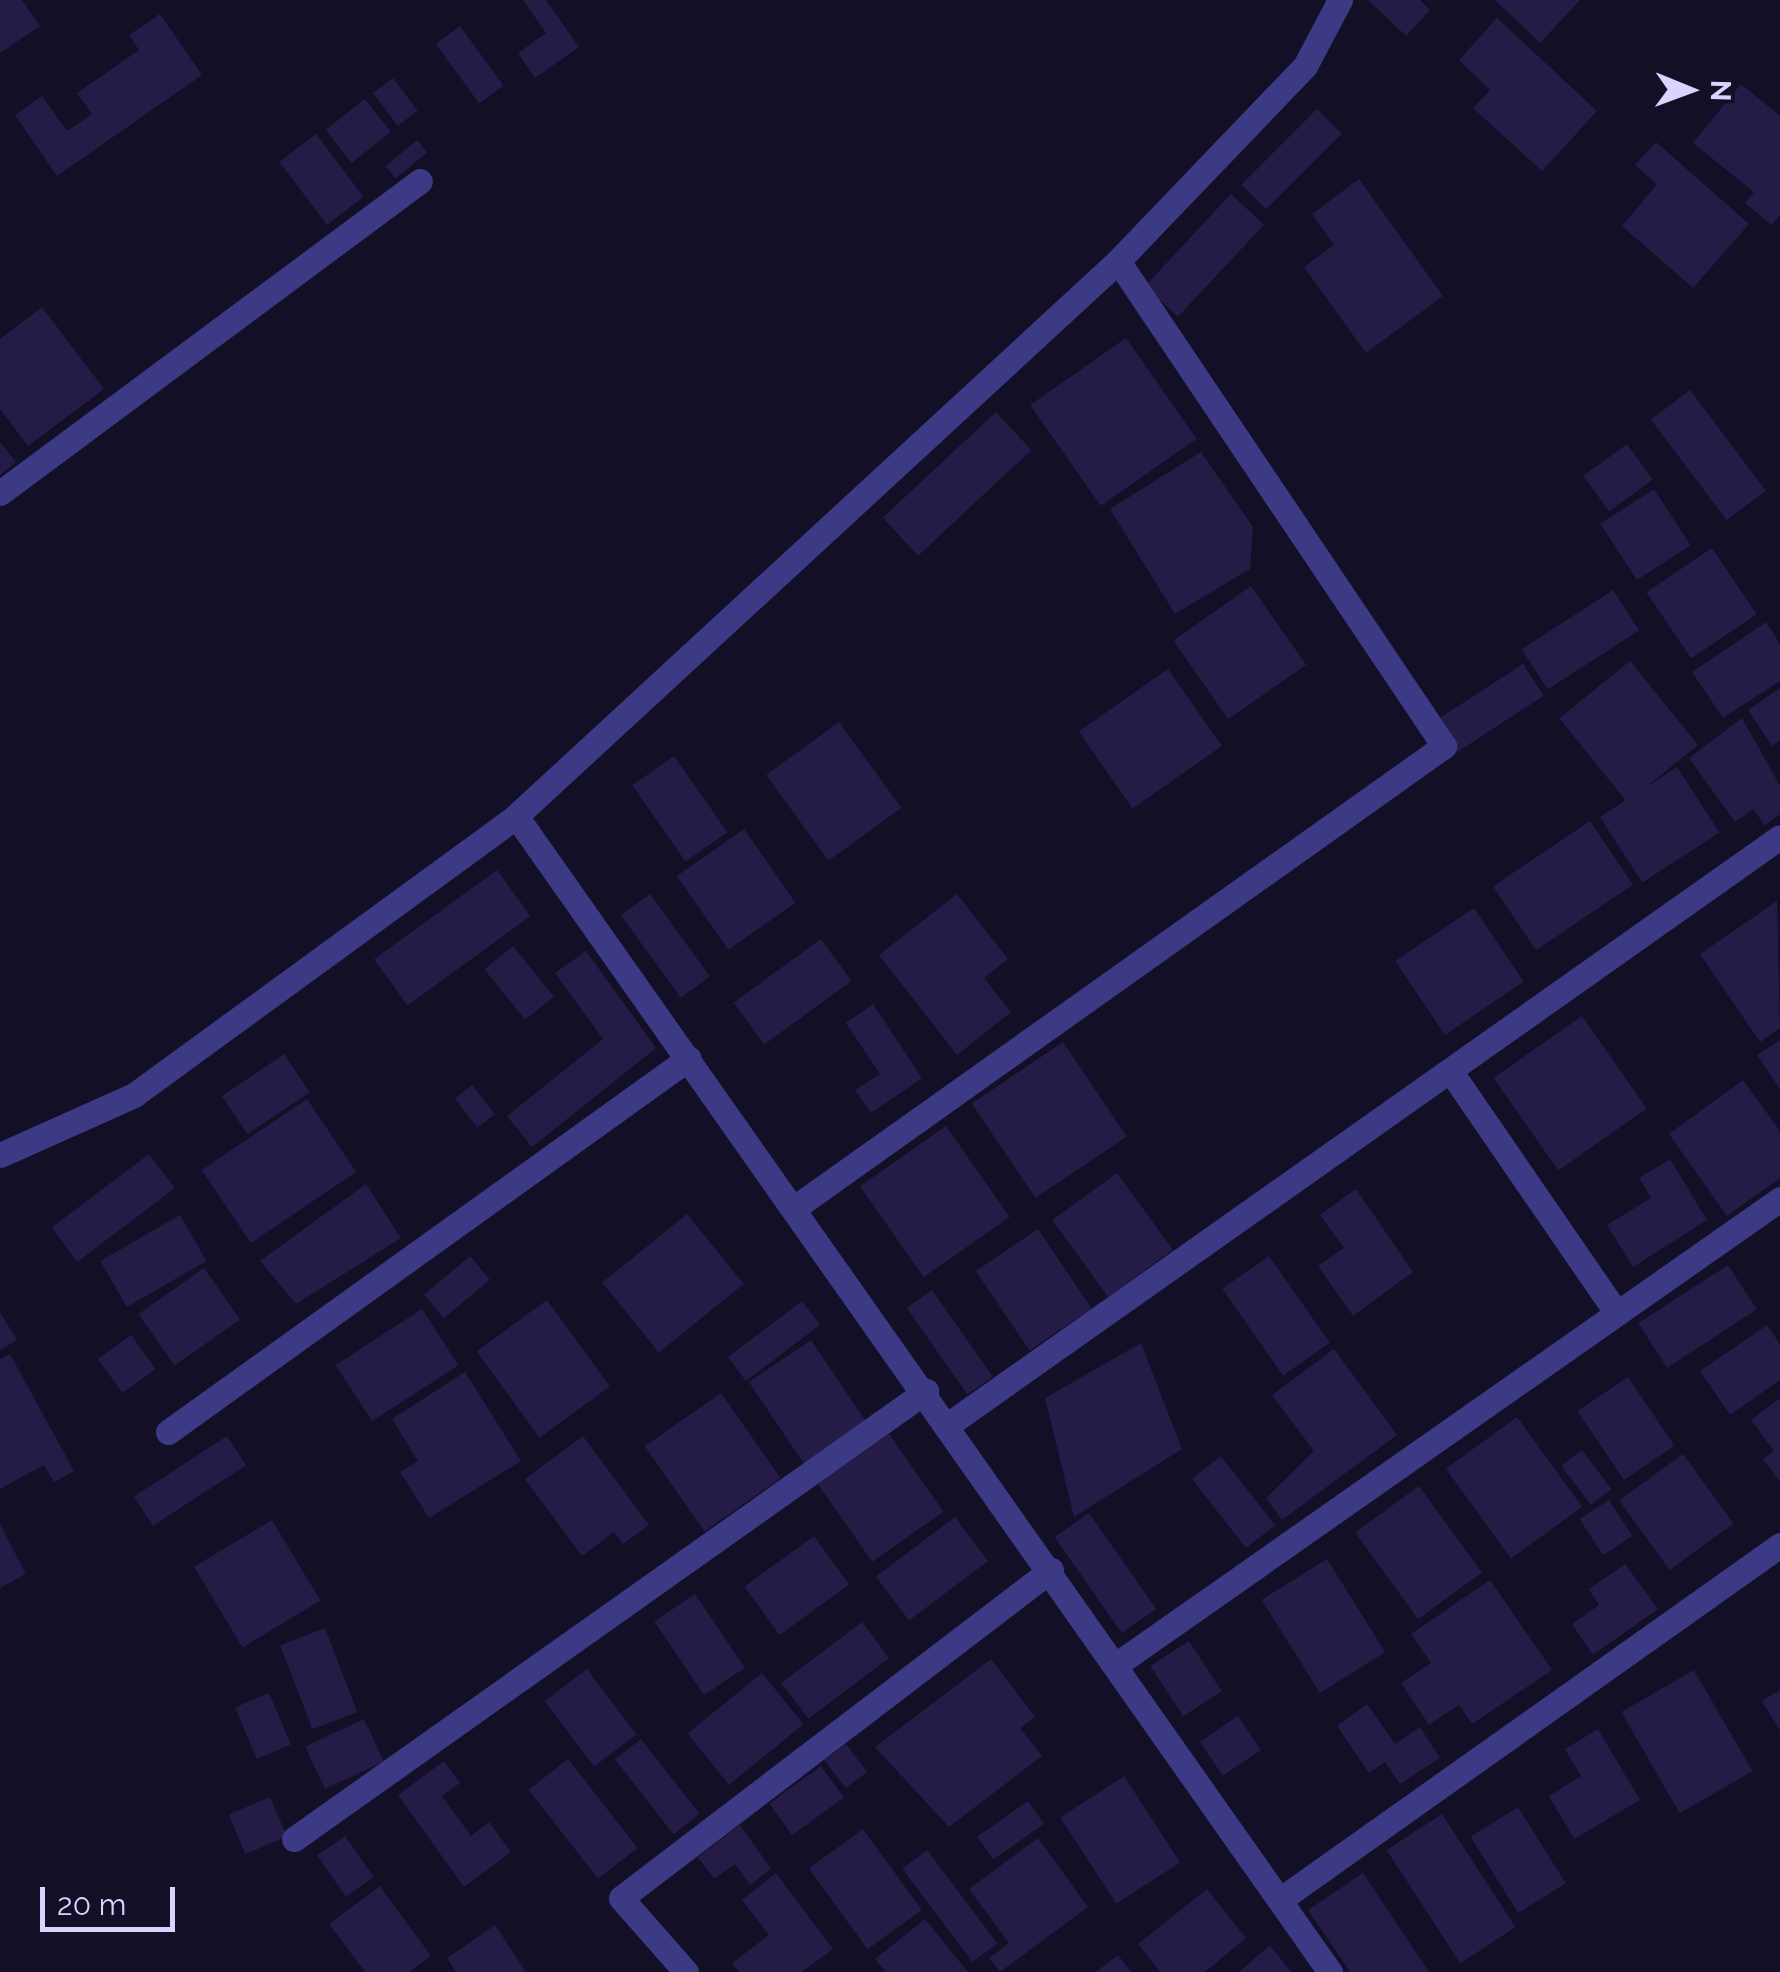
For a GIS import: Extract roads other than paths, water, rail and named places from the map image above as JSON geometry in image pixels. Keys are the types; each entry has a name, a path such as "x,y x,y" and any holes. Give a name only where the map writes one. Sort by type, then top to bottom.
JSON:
{"street":[{"path":"0,1155 134,1095 516,816 1118,261 1305,66 1340,0"},
{"path":"0,492 420,181"},
{"path":"796,1206 1444,746 1118,261"},
{"path":"516,816 796,1206 1330,1972"},
{"path":"949,1424 1780,837"},
{"path":"168,1432 689,1058"},
{"path":"1451,1072 1614,1312"},
{"path":"1116,1664 1780,1198"},
{"path":"294,1838 926,1391"},
{"path":"1281,1899 1780,1545"},
{"path":"686,1972 621,1898 1051,1570"}]}
